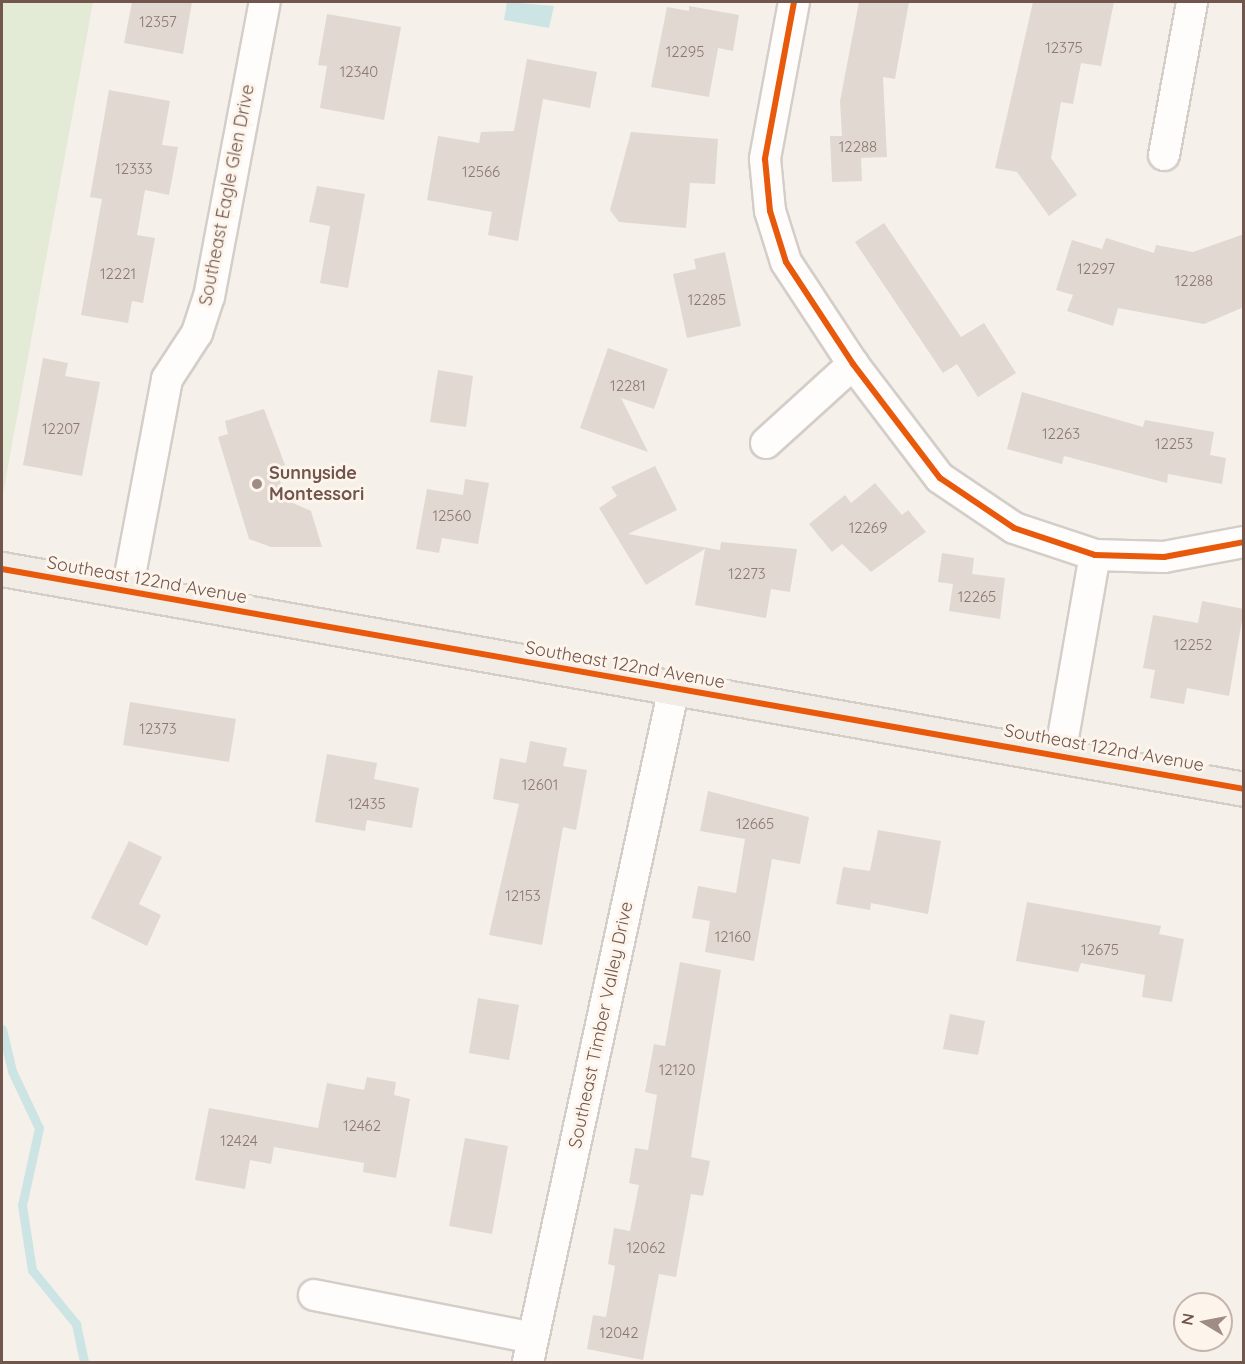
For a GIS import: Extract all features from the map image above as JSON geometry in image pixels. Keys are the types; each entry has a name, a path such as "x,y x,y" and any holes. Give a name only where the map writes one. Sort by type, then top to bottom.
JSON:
{"main road":[{"name":"Southeast 122nd Avenue","path":"2,569 1244,789"}],"street":[{"name":"Southeast Eagle Glen Drive","path":"126,591 167,379 197,333 209,297 265,2"},
{"path":"794,2 765,159 770,211 786,261 853,364 939,478 1014,528 1095,555 1164,557 1244,542"},
{"path":"1164,155 1192,2"},
{"path":"766,443 853,364"},
{"path":"1060,755 1095,555"},
{"name":"Southeast Timber Valley Drive","path":"531,1350 674,688"},
{"path":"314,1295 531,1350"}],"green space":[{"path":"2,2 93,2 2,499"}],"water":[{"path":"507,2 554,6 549,28 504,20"}],"building":[{"path":"132,2 192,2 183,54 124,43"},
{"path":"859,2 909,2 895,79 883,77 887,157 861,158 862,181 832,182 830,136 842,136 840,101"},
{"path":"1033,2 1114,2 1101,66 1081,63 1073,104 1061,102 1051,158 1077,195 1049,216 1017,172 995,168"},
{"path":"689,6 739,15 733,51 718,48 709,97 651,87 667,7 689,11"},
{"path":"327,14 401,27 384,120 320,108 327,66 318,65"},
{"path":"527,59 597,72 590,108 543,99 518,241 488,235 492,212 427,200 438,136 479,143 481,132 514,131"},
{"path":"109,90 170,101 162,145 178,147 169,195 145,190 137,235 155,238 143,303 132,301 128,323 81,315 102,199 90,197"},
{"path":"631,132 718,139 715,184 690,183 686,228 619,222 610,210"},
{"path":"317,186 365,194 348,288 320,283 330,226 309,222"},
{"path":"884,223 961,337 984,323 1016,373 978,397 957,364 943,373 855,242"},
{"path":"1244,234 1244,307 1204,324 1118,308 1113,326 1067,311 1073,295 1056,290 1072,240 1102,249 1106,238 1154,253 1156,245 1193,252"},
{"path":"725,252 741,326 687,338 673,274 696,269 694,259"},
{"path":"608,348 668,369 654,409 621,398 648,452 580,428"},
{"path":"43,358 68,363 65,376 100,382 82,476 23,465"},
{"path":"438,370 473,376 466,427 430,422"},
{"path":"1022,392 1143,427 1145,420 1214,432 1210,455 1226,458 1222,484 1168,474 1167,483 1064,456 1062,464 1007,449"},
{"name":"Sunnyside Montessori","path":"264,409 285,465 276,468 286,500 311,511 322,547 271,547 249,539 218,437 228,434 225,421"},
{"path":"655,466 677,510 628,534 720,550 721,542 797,549 790,592 771,589 766,618 695,605 705,549 646,585 599,508 617,496 611,487"},
{"path":"465,479 489,483 478,544 442,538 439,553 416,549 427,489 463,495"},
{"path":"875,483 902,515 908,510 926,532 871,572 842,544 832,552 809,524 845,495 851,503"},
{"path":"942,553 974,558 972,574 1005,578 1000,619 949,611 953,584 938,582"},
{"path":"1202,601 1244,609 1229,696 1187,688 1184,704 1150,698 1155,670 1143,668 1153,615 1198,623"},
{"path":"130,702 236,719 229,762 123,745"},
{"path":"530,741 567,748 563,766 587,770 576,830 563,827 542,945 489,935 519,804 493,799 500,758 526,763"},
{"path":"327,754 377,763 374,779 419,788 412,828 367,820 365,831 315,822"},
{"path":"708,791 809,817 800,864 772,859 754,961 705,952 710,921 692,918 698,886 736,893 745,839 700,831"},
{"path":"878,830 941,841 928,914 871,903 870,910 836,904 843,867 870,871"},
{"path":"129,841 162,857 139,904 161,915 147,946 91,918"},
{"path":"1027,902 1161,926 1159,934 1184,939 1172,1002 1142,997 1145,975 1081,963 1078,972 1016,961"},
{"path":"680,962 721,970 691,1157 710,1161 703,1196 691,1194 676,1277 659,1274 643,1360 587,1349 593,1315 606,1317 615,1266 608,1264 614,1228 630,1231 639,1185 629,1183 635,1148 648,1150 657,1095 645,1092 654,1044 665,1046"},
{"path":"478,998 519,1005 509,1060 469,1053"},
{"path":"950,1014 985,1021 978,1055 943,1049"},
{"path":"367,1077 396,1082 394,1095 410,1099 396,1178 363,1172 364,1163 274,1147 271,1164 250,1160 245,1189 195,1180 209,1108 318,1128 327,1083 364,1090"},
{"path":"465,1138 508,1146 492,1234 449,1226"}],"waterway":[{"path":"2,1029 12,1071 39,1128 22,1205 32,1270 76,1324 84,1362"}],"cycle path":[{"path":"794,2 765,159 770,211 786,262 853,364 940,478 1014,528 1095,555 1164,557 1244,542"},
{"path":"2,569 1244,789"}],"place":[{"name":"Sunnyside Montessori","path":"257,484"}]}
